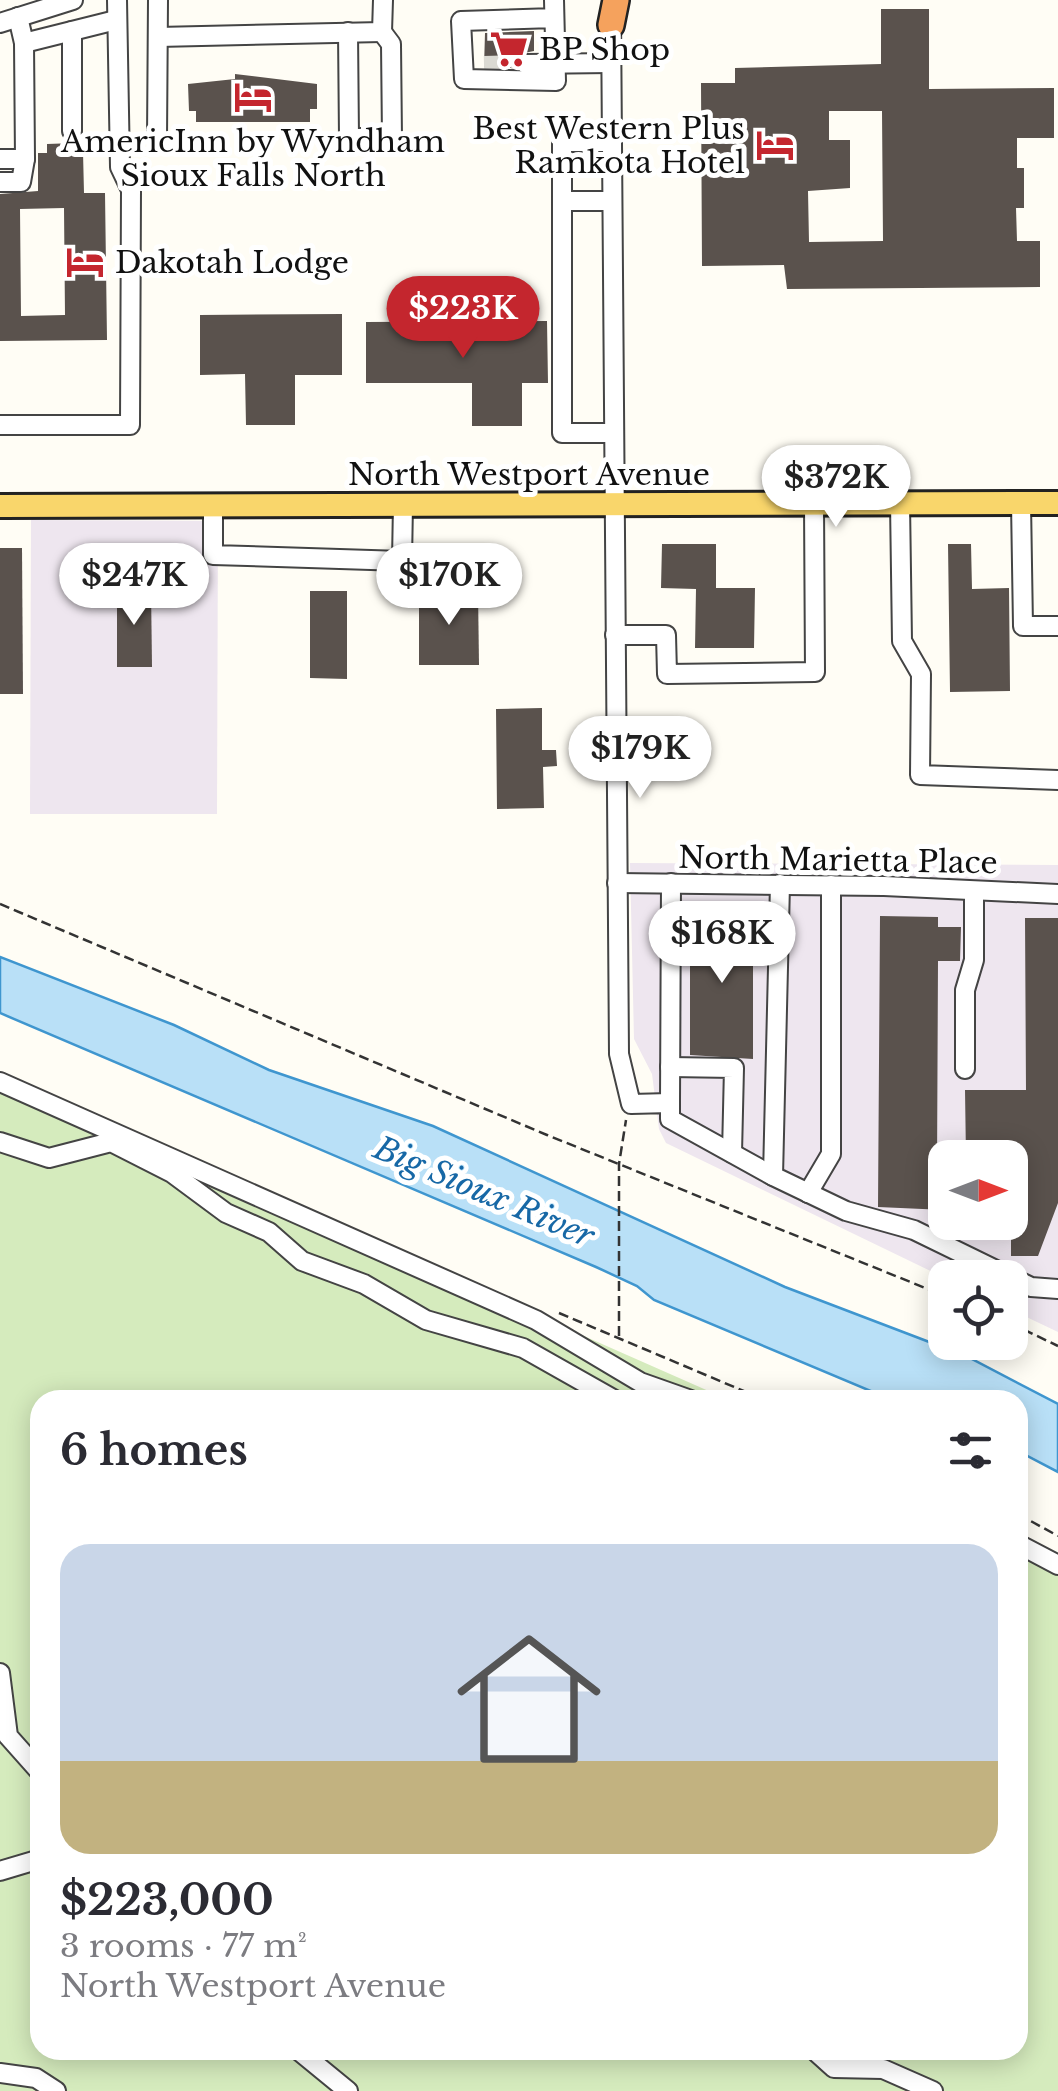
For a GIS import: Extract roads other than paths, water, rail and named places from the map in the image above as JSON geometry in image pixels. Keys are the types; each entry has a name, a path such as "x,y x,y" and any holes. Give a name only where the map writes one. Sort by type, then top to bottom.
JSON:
{"main road":[{"name":"North Westport Avenue","path":"0,506 1058,503"}],"street":[{"path":"0,182 20,182 25,159 24,43 9,20 73,0"},
{"path":"0,425 130,425 131,190 120,167 117,0"},
{"path":"157,139 158,0"},
{"path":"348,32 349,138 392,138 391,44 382,32 383,0"},
{"path":"479,0 479,20"},
{"path":"613,8 619,1054 631,1104 670,1103"},
{"path":"554,9 556,81 464,78 461,20 479,20 554,9"},
{"path":"24,43 116,20"},
{"path":"72,31 72,131"},
{"path":"158,38 382,32"},
{"path":"526,64 611,64"},
{"path":"463,66 484,66"},
{"path":"612,142 562,142 562,433 614,432"},
{"path":"0,159 25,159"},
{"path":"562,201 612,201"},
{"path":"1020,503 1023,626 1058,626"},
{"path":"214,505 214,556 402,561 403,504"},
{"path":"615,635 666,635 667,674 815,672 814,504"},
{"path":"900,504 902,642 921,674 920,775 1058,780"},
{"name":"North Marietta Place","path":"616,883 831,885 1058,894"},
{"path":"671,883 670,1119 846,1211 914,1230 1031,1287 1058,1289"},
{"path":"773,1176 780,884"},
{"path":"808,1193 831,1154 831,885"},
{"path":"965,1069 965,990 974,960 974,890"},
{"path":"670,1067 734,1068 732,1154"},
{"path":"0,1082 536,1320 640,1382 662,1390"},
{"path":"0,1142 49,1158 111,1142 172,1173 226,1212 269,1232 302,1260 364,1284 426,1320 534,1353 598,1390"},
{"path":"1028,1549 1058,1565"},
{"path":"0,1673 8,1736 30,1761"},
{"path":"0,1871 30,1862"},
{"path":"308,2060 348,2091"},
{"path":"825,2060 834,2068 883,2070 933,2091"},
{"path":"0,2073 36,2078 56,2091"}],"water":[{"name":"Big Sioux River","path":"0,957 174,1025 269,1070 433,1126 785,1287 928,1342 928,1360 974,1360 1058,1404 1058,1472 1028,1456 1028,1390 868,1390 654,1300 637,1286 0,1013"}],"tunnel":[{"path":"484,65 526,64"}],"place":[{"name":"BP Shop","path":"509,49"},
{"name":"AmericInn by Wyndham Sioux Falls North","path":"253,97"},
{"name":"Best Western Plus Ramkota Hotel","path":"775,145"},
{"name":"Dakotah Lodge","path":"85,262"}]}
